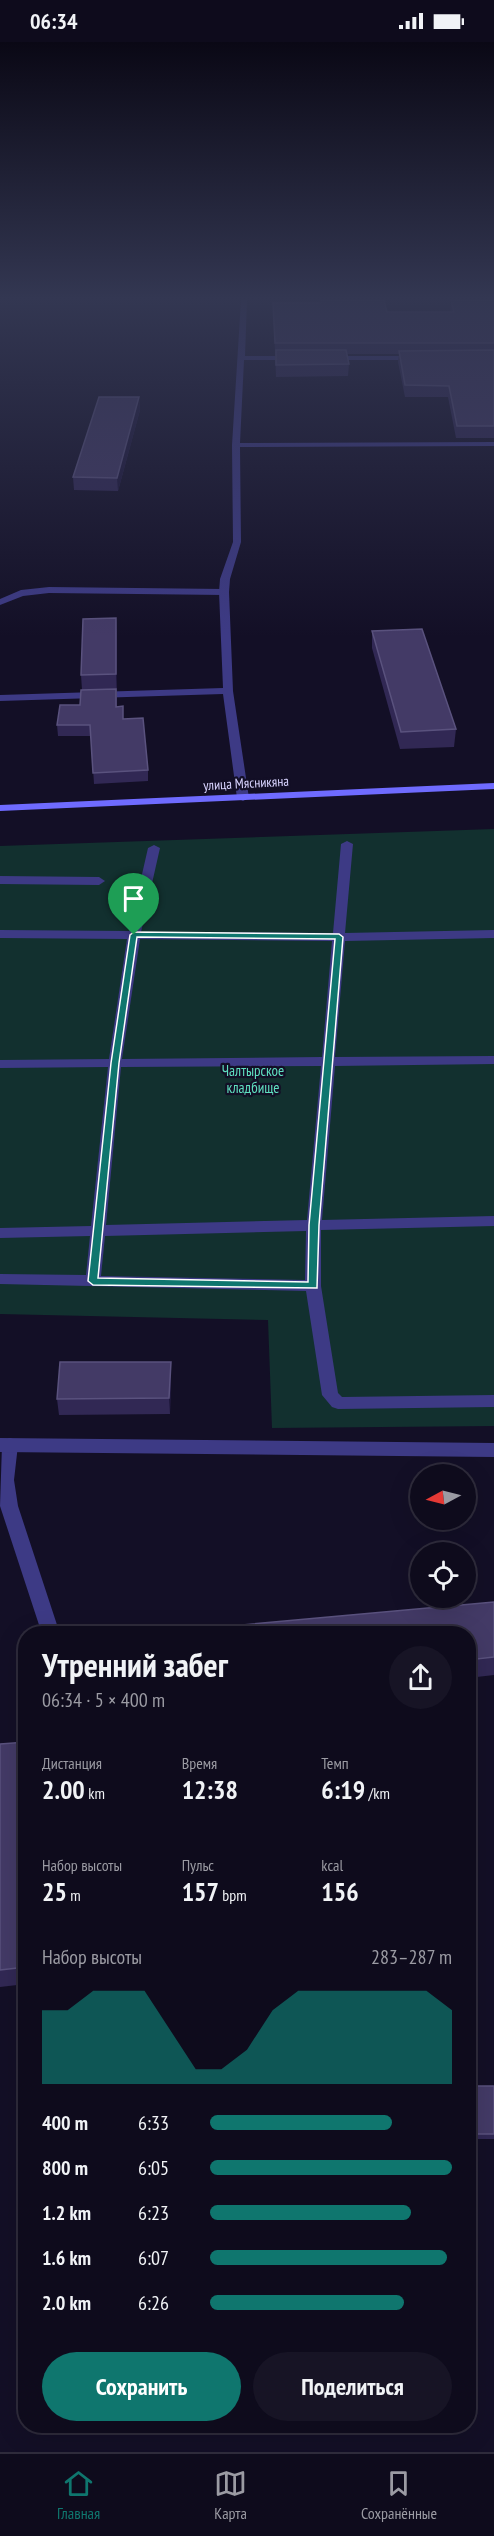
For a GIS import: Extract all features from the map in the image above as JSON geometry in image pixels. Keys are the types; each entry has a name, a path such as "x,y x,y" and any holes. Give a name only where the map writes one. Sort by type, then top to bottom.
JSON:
{"street":[{"path":"238,412 236,445 237,542 227,570 224,592 228,691 243,798"},
{"path":"236,445 494,444"},
{"path":"0,602 21,593 49,590 224,592"},
{"path":"0,698 228,691"},
{"name":"улица Мясникяна","path":"0,808 494,786"},
{"path":"347,844 314,1225 313,1286 330,1395 338,1403 494,1401"},
{"path":"93,1281 100,1232 115,1063 134,935 154,848"},
{"path":"0,880 99,881"},
{"path":"0,934 339,937 494,934"},
{"path":"0,1064 494,1060"},
{"path":"0,1233 494,1221"},
{"path":"0,1280 313,1286"},
{"path":"48,1626 9,1506 5,1444 494,1450"}],"green space":[{"name":"Чалтырское кладбище","path":"494,829 494,1426 272,1428 268,1320 0,1314 0,846"}],"building":[{"path":"94,412 135,412 117,478 73,477"},
{"path":"454,412 494,412 494,426 457,426"},
{"path":"116,618 116,674 81,675 83,619"},
{"path":"422,629 456,729 401,732 372,631"},
{"path":"116,689 116,707 123,706 123,719 143,718 148,770 93,773 90,725 57,725 60,705 80,705 81,690"},
{"path":"60,1362 171,1362 169,1398 57,1399"},
{"path":"494,1602 494,1657 476,1659 476,1626 230,1626 428,1608 476,1608 476,1604"},
{"path":"18,1743 18,1968 0,1970 0,1744"},
{"path":"476,2086 494,2086 494,2134 476,2134"}],"route":[{"path":"134,935 339,937 314,1225 313,1286 93,1281 100,1232 115,1063 134,935"}]}
